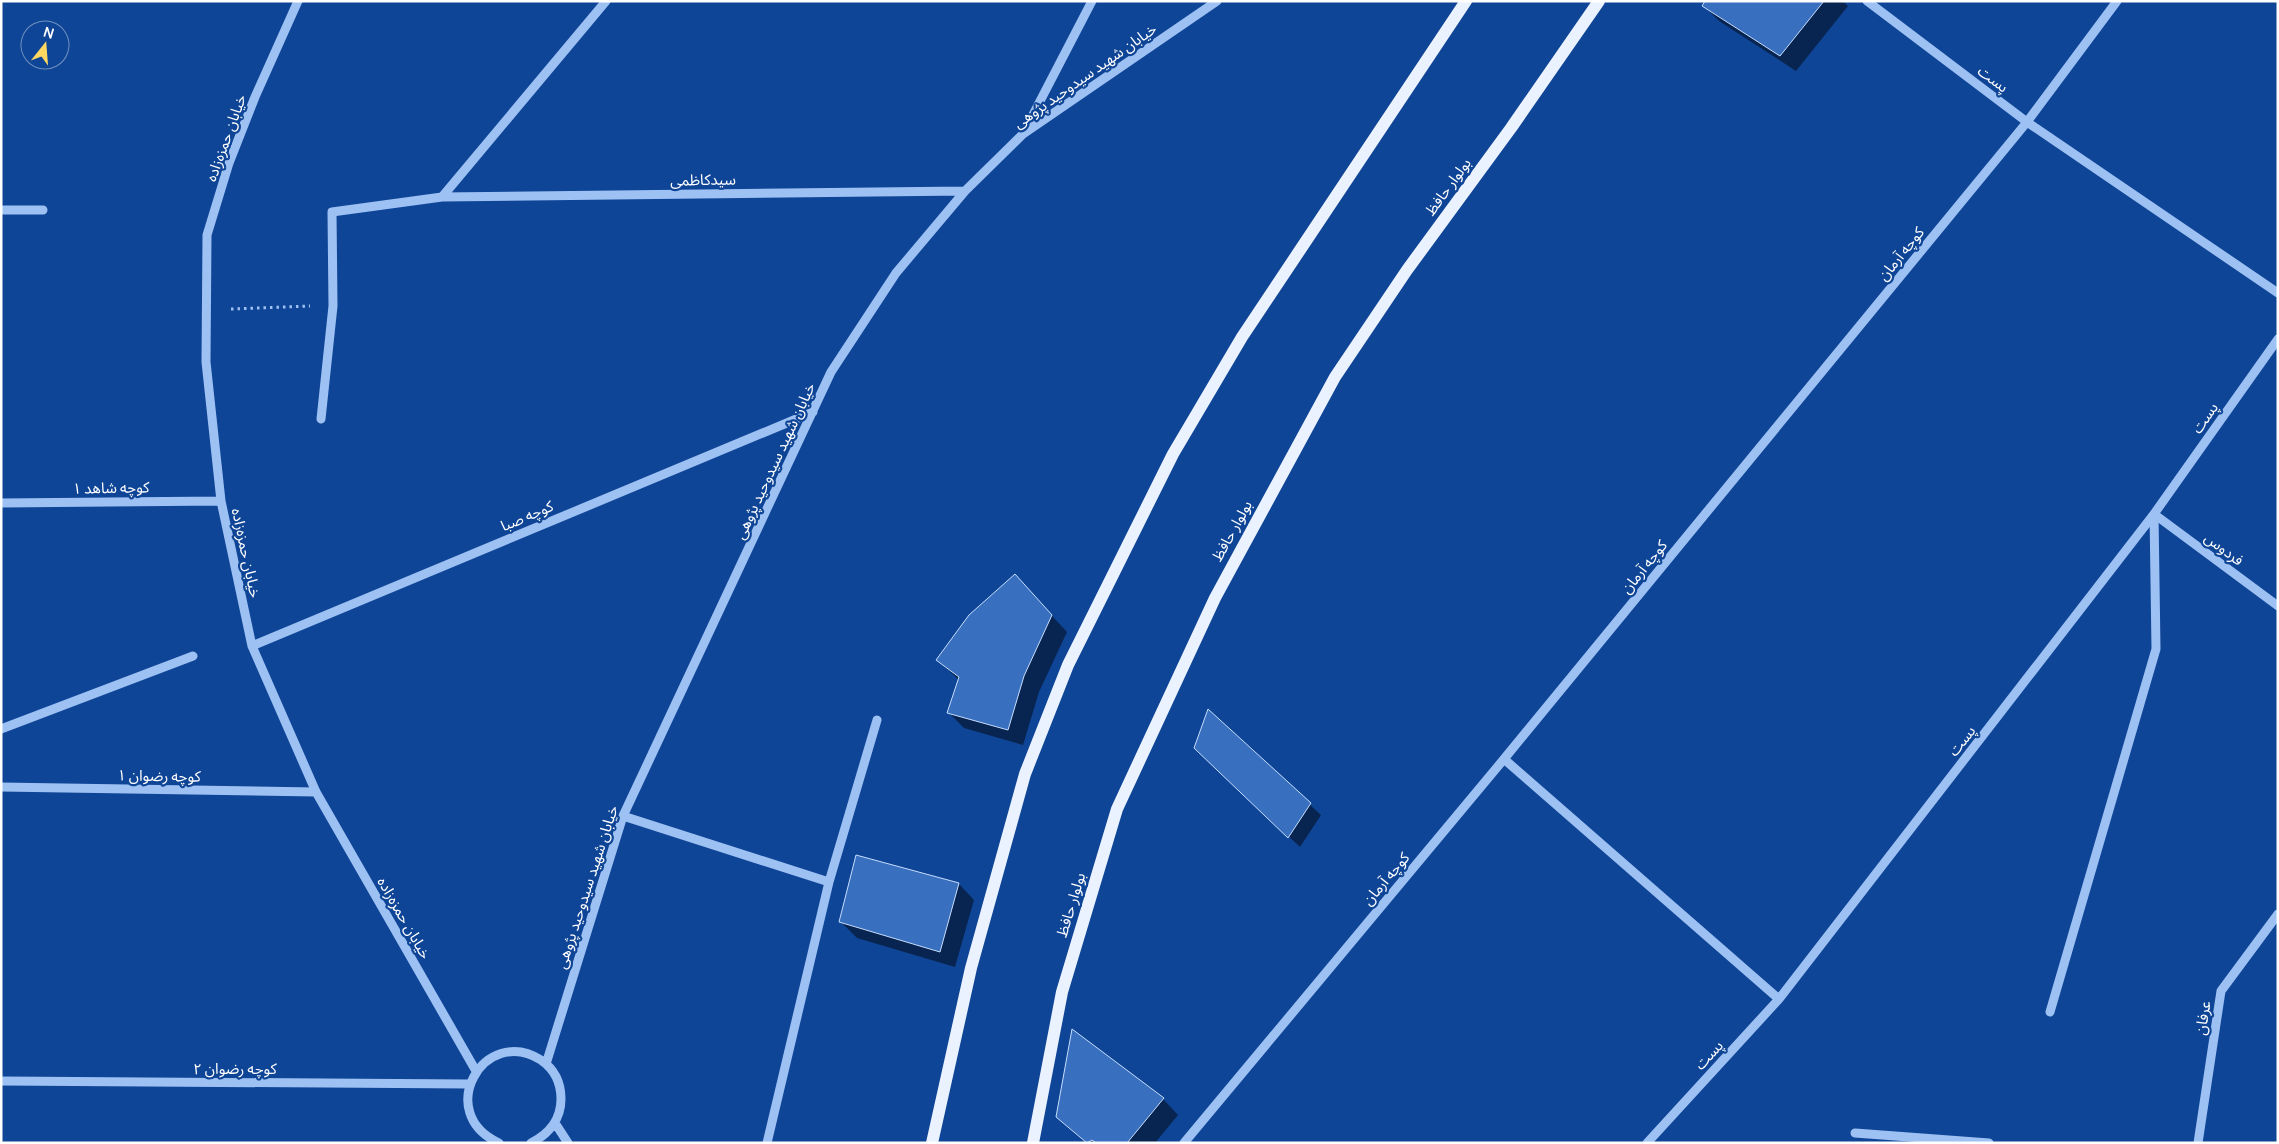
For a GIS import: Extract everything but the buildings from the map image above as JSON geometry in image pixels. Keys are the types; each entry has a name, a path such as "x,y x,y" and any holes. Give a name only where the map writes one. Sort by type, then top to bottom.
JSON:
{"main road":[{"path":"932,1143 971,968 1025,774 1068,664 1173,454 1242,337 1466,1"},
{"name":"بولوار حافظ","path":"1034,1143 1062,992 1117,809 1214,598 1335,377 1408,270 1511,128 1599,1"}],"street":[{"name":"خیابان حمزه‌زاده","path":"298,1 255,97 229,163 207,235 206,362 221,501 252,646 316,792 476,1071"},
{"path":"442,197 606,1"},
{"path":"1023,134 1092,1"},
{"name":"خیابان شهید سیدوحید پژوهی","path":"546,1064 623,816 831,372 896,273 965,190 1023,134 1217,1"},
{"name":"پست","path":"1867,1 2027,122 2278,293"},
{"name":"کوچه آرمان","path":"1184,1143 1504,759 2027,122 2117,1"},
{"name":"سیدکاظمی","path":"333,306 332,212 442,197 965,190"},
{"path":"1,210 43,210"},
{"path":"321,419 333,306"},
{"name":"پست","path":"1647,1143 1779,999 2154,514 2278,339"},
{"name":"کوچه صبا","path":"252,646 813,412"},
{"name":"کوچه شاهد ۱","path":"1,503 221,501"},
{"path":"2050,1012 2156,648 2154,514"},
{"name":"فردوس","path":"2154,514 2278,606"},
{"path":"1,729 193,656"},
{"path":"767,1143 829,882 878,720"},
{"path":"1504,759 1779,999"},
{"name":"کوچه رضوان ۱","path":"1,787 316,792"},
{"path":"623,816 829,882"},
{"name":"عرفان","path":"2198,1143 2221,991 2278,914"},
{"path":"499,1143 488,1138 477,1128 469,1114 467,1100 469,1084 476,1071 486,1061 501,1053 517,1052 532,1055 546,1064 556,1076 561,1092 561,1108 555,1123 544,1135 530,1143"},
{"name":"کوچه رضوان ۲","path":"1,1081 469,1084"},
{"path":"555,1123 568,1143"},
{"path":"1854,1133 1989,1143"}],"path":[{"path":"207,309 333,306"}]}
